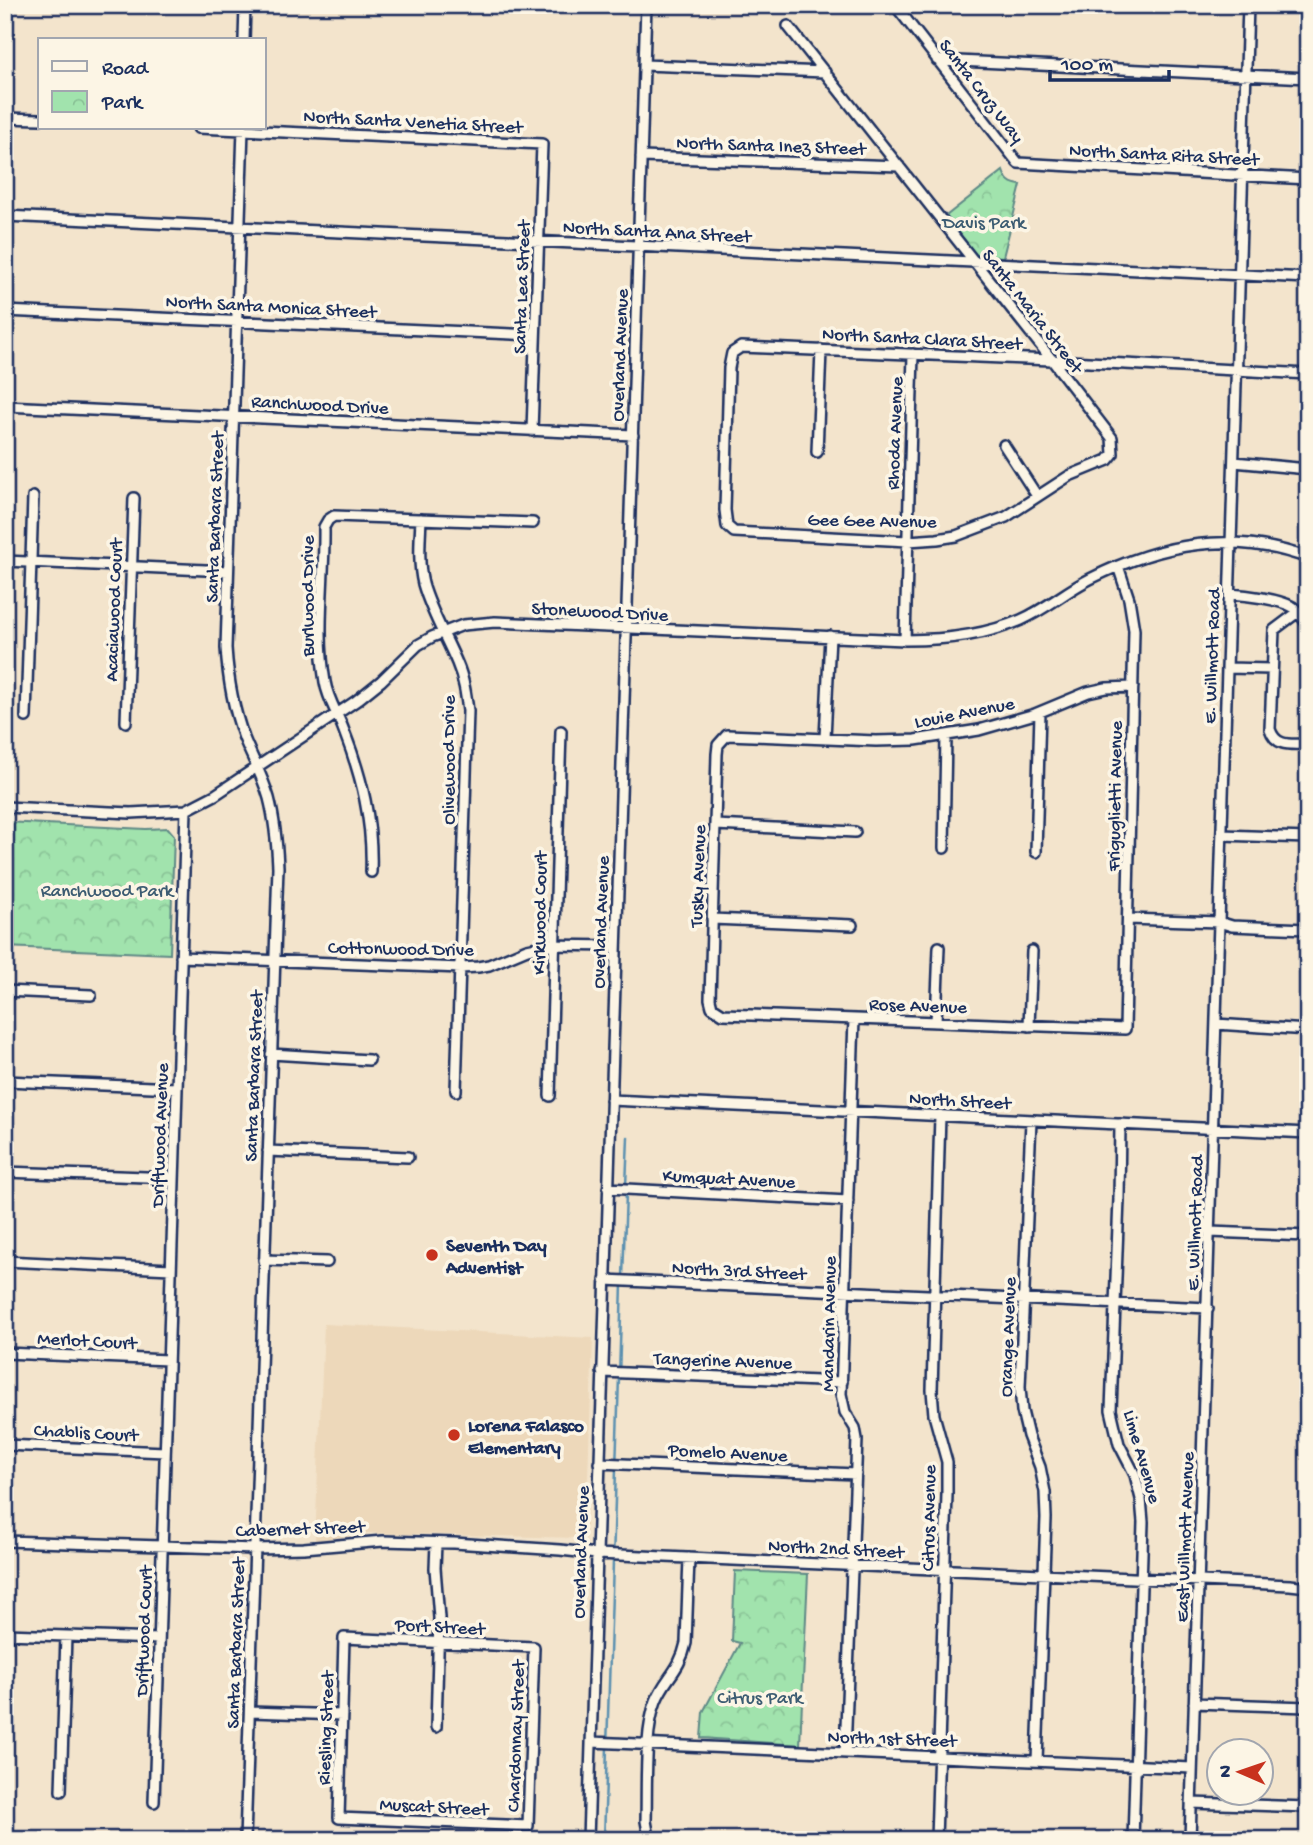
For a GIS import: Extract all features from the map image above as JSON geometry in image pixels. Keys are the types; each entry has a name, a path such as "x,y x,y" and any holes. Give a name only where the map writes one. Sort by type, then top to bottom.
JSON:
{"street":[{"path":"244,38 245,5"},
{"name":"Overland Avenue","path":"588,1840 646,5"},
{"name":"Santa Cruz Way","path":"895,5 1018,163"},
{"name":"E. Willmott Road","path":"1208,1308 1248,5"},
{"name":"Santa Maria Street","path":"788,26 1112,438 1113,454"},
{"path":"937,60 1308,78"},
{"path":"644,65 825,72"},
{"path":"5,118 38,119"},
{"name":"Santa Barbara Street","path":"243,130 226,621 228,675 238,719 268,795 277,840 278,867 245,1840"},
{"name":"North Santa Venetia Street","path":"266,130 542,144"},
{"name":"Santa Lea Street","path":"532,431 542,144"},
{"name":"North Santa Inez Street","path":"641,157 899,166"},
{"name":"North Santa Rita Street","path":"1018,163 1308,178"},
{"name":"North Santa Ana Street","path":"5,216 1308,278"},
{"name":"North Santa Monica Street","path":"5,311 535,335"},
{"name":"North Santa Clara Street","path":"734,532 727,526 724,510 729,368 732,353 741,347 1308,374"},
{"path":"817,452 821,349"},
{"name":"Rhoda Avenue","path":"905,640 913,354"},
{"name":"Ranchwood Drive","path":"5,406 633,435"},
{"path":"1004,445 1037,496"},
{"name":"Gee Gee Avenue","path":"734,532 908,541 937,540 956,536 1006,517 1077,472 1101,464 1113,454"},
{"path":"1234,463 1308,469"},
{"path":"26,717 33,497"},
{"name":"Acaciawood Court","path":"126,722 134,498"},
{"name":"Burlwood Drive","path":"371,872 370,822 364,790 326,683 321,644 324,527 334,516 421,519"},
{"path":"421,519 533,523"},
{"name":"Olivewood Drive","path":"421,519 423,582 458,665 468,711 456,1091"},
{"name":"Stonewood Drive","path":"5,807 131,813 186,810 215,795 336,714 381,681 418,645 442,632 463,625 484,622 905,640 953,638 997,629 1022,619 1083,582 1149,554 1173,548 1198,543 1231,542 1268,547 1308,558"},
{"path":"5,561 228,571"},
{"name":"Friguglietti Avenue","path":"1118,566 1134,623 1125,1029"},
{"path":"1230,594 1287,605 1298,612 1308,625"},
{"path":"1298,612 1274,630 1270,729 1275,740 1308,744"},
{"path":"825,737 830,636"},
{"path":"1227,668 1272,669"},
{"name":"Louie Avenue","path":"718,745 727,735 876,741 946,736 978,730 1040,712 1087,692 1133,687"},
{"path":"1036,852 1040,712"},
{"name":"Kirkwood Court","path":"550,1096 561,731"},
{"path":"944,848 946,736"},
{"name":"Tusky Avenue","path":"712,1007 710,999 718,745"},
{"name":"Driftwood Avenue","path":"165,1456 186,810"},
{"path":"715,825 855,832"},
{"path":"1222,835 1308,838"},
{"path":"712,919 852,925"},
{"path":"1128,919 1308,929"},
{"name":"Cottonwood Drive","path":"181,957 461,968 489,965 527,948 555,944 616,946"},
{"path":"936,1022 939,947"},
{"path":"1029,1026 1032,951"},
{"path":"5,991 91,995"},
{"name":"Rose Avenue","path":"712,1007 723,1014 1125,1029"},
{"name":"Mandarin Avenue","path":"845,1753 857,1438 855,1428 845,1412 841,1394 854,1019"},
{"path":"1216,1024 1308,1030"},
{"path":"271,1054 369,1060"},
{"path":"5,1082 177,1088"},
{"name":"North Street","path":"611,1100 1308,1133"},
{"name":"Citrus Avenue","path":"936,1840 947,1462 934,1415 932,1390 940,1115"},
{"name":"Orange Avenue","path":"1031,1120 1020,1387 1025,1423 1040,1467 1045,1492 1037,1761"},
{"name":"Lime Avenue","path":"1121,1124 1111,1410 1119,1444 1135,1475 1143,1522 1133,1840"},
{"path":"268,1151 408,1157"},
{"path":"5,1172 174,1178"},
{"name":"Kumquat Avenue","path":"608,1188 848,1201"},
{"path":"1210,1232 1308,1236"},
{"path":"264,1260 327,1262"},
{"path":"5,1261 171,1269"},
{"name":"North 3rd Street","path":"605,1280 1208,1308"},
{"name":"East Willmott Avenue","path":"1190,1840 1208,1308"},
{"name":"Merlot Court","path":"5,1353 168,1360"},
{"name":"Tangerine Avenue","path":"602,1372 842,1382"},
{"name":"Chablis Court","path":"5,1445 165,1456"},
{"name":"Driftwood Court","path":"154,1802 165,1456"},
{"name":"Pomelo Avenue","path":"600,1463 856,1474"},
{"name":"Cabernet Street","path":"5,1541 255,1549 383,1541 597,1554"},
{"path":"436,1543 439,1618 436,1727"},
{"name":"North 2nd Street","path":"597,1554 1308,1587"},
{"path":"652,1838 646,1821 650,1719 663,1686 678,1667 686,1643 689,1558"},
{"path":"5,1634 159,1639"},
{"path":"61,1791 66,1636"},
{"name":"Port Street","path":"344,1638 534,1647"},
{"name":"Riesling Street","path":"339,1818 344,1638"},
{"name":"Chardonnay Street","path":"528,1826 534,1647"},
{"path":"1194,1703 1308,1707"},
{"path":"250,1712 342,1715"},
{"name":"North 1st Street","path":"591,1742 1192,1768"},
{"path":"1191,1803 1308,1807"},
{"name":"Muscat Street","path":"339,1818 528,1826"}],"shaded area":[{"name":"Lorena Falasco Elementary","path":"324,1324 593,1338 586,1532 579,1538 369,1533 315,1541"}],"green space":[{"name":"Davis Park","path":"1003,171 1009,181 1021,185 1003,257 976,255 946,216"},
{"name":"Ranchwood Park","path":"5,822 168,828 174,835 170,954 5,947"},
{"name":"Citrus Park","path":"735,1571 808,1574 800,1745 701,1738 703,1712 740,1643 732,1641"}],"waterway":[{"path":"626,1186 628,1137"},
{"path":"623,1277 626,1193"},
{"path":"604,1840 622,1284"}],"place":[{"name":"Seventh Day Adventist","path":"432,1255"},
{"name":"Lorena Falasco Elementary","path":"454,1435"}]}
